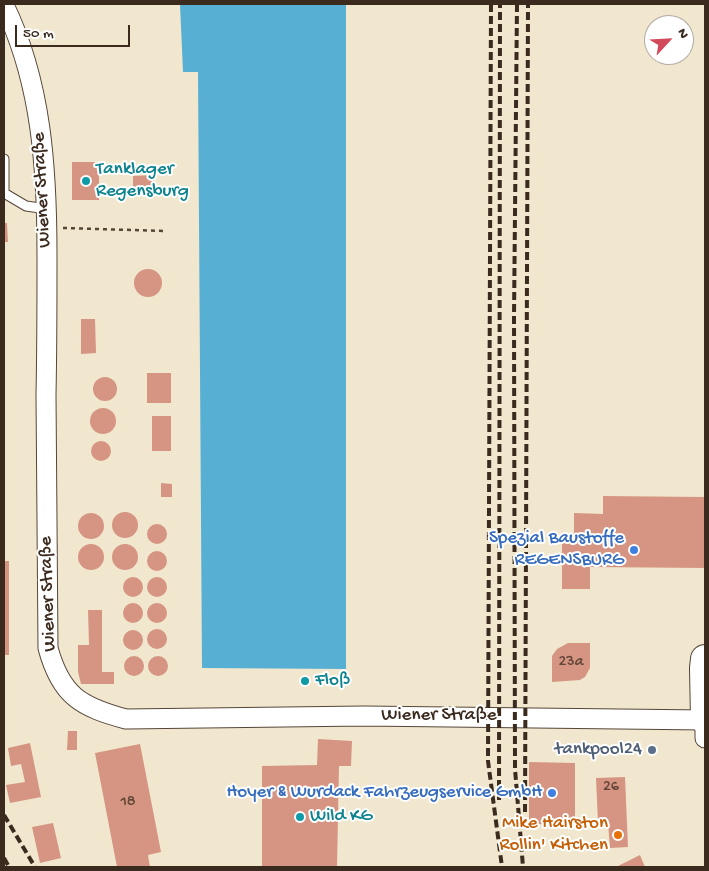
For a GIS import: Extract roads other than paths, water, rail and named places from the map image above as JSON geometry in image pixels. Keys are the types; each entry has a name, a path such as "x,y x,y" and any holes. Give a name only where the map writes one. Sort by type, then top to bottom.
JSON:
{"highway":[{"path":"705,659 705,720"}],"street":[{"name":"Wiener Straße","path":"4,4 22,50 33,90 41,130 45,172 47,218 46,485 48,648 53,666 64,687 77,700 97,712 126,720 364,716 705,720"},
{"path":"705,720 705,738"}],"lane":[{"path":"4,159 4,193 47,218"}],"water":[{"path":"180,4 346,4 346,669 202,668 198,72 183,72"}],"railway":[{"path":"491,4 488,761 502,867"},
{"path":"499,800 500,4"},
{"path":"517,4 514,317 515,769 523,867"},
{"path":"525,812 528,4"},
{"path":"4,815 35,867"},
{"path":"4,858 9,867"}],"place":[{"name":"Tanklager Regensburg","path":"86,181"},
{"name":"Spezial Baustoffe REGENSBURG","path":"634,550"},
{"name":"Floß","path":"305,681"},
{"name":"tankpool24","path":"652,750"},
{"name":"Hoyer & Wurdack Fahrzeugservice GmbH","path":"552,793"},
{"name":"Wild KG","path":"300,817"},
{"name":"Mike Hairston Rollin' Kitchen","path":"618,835"}]}
